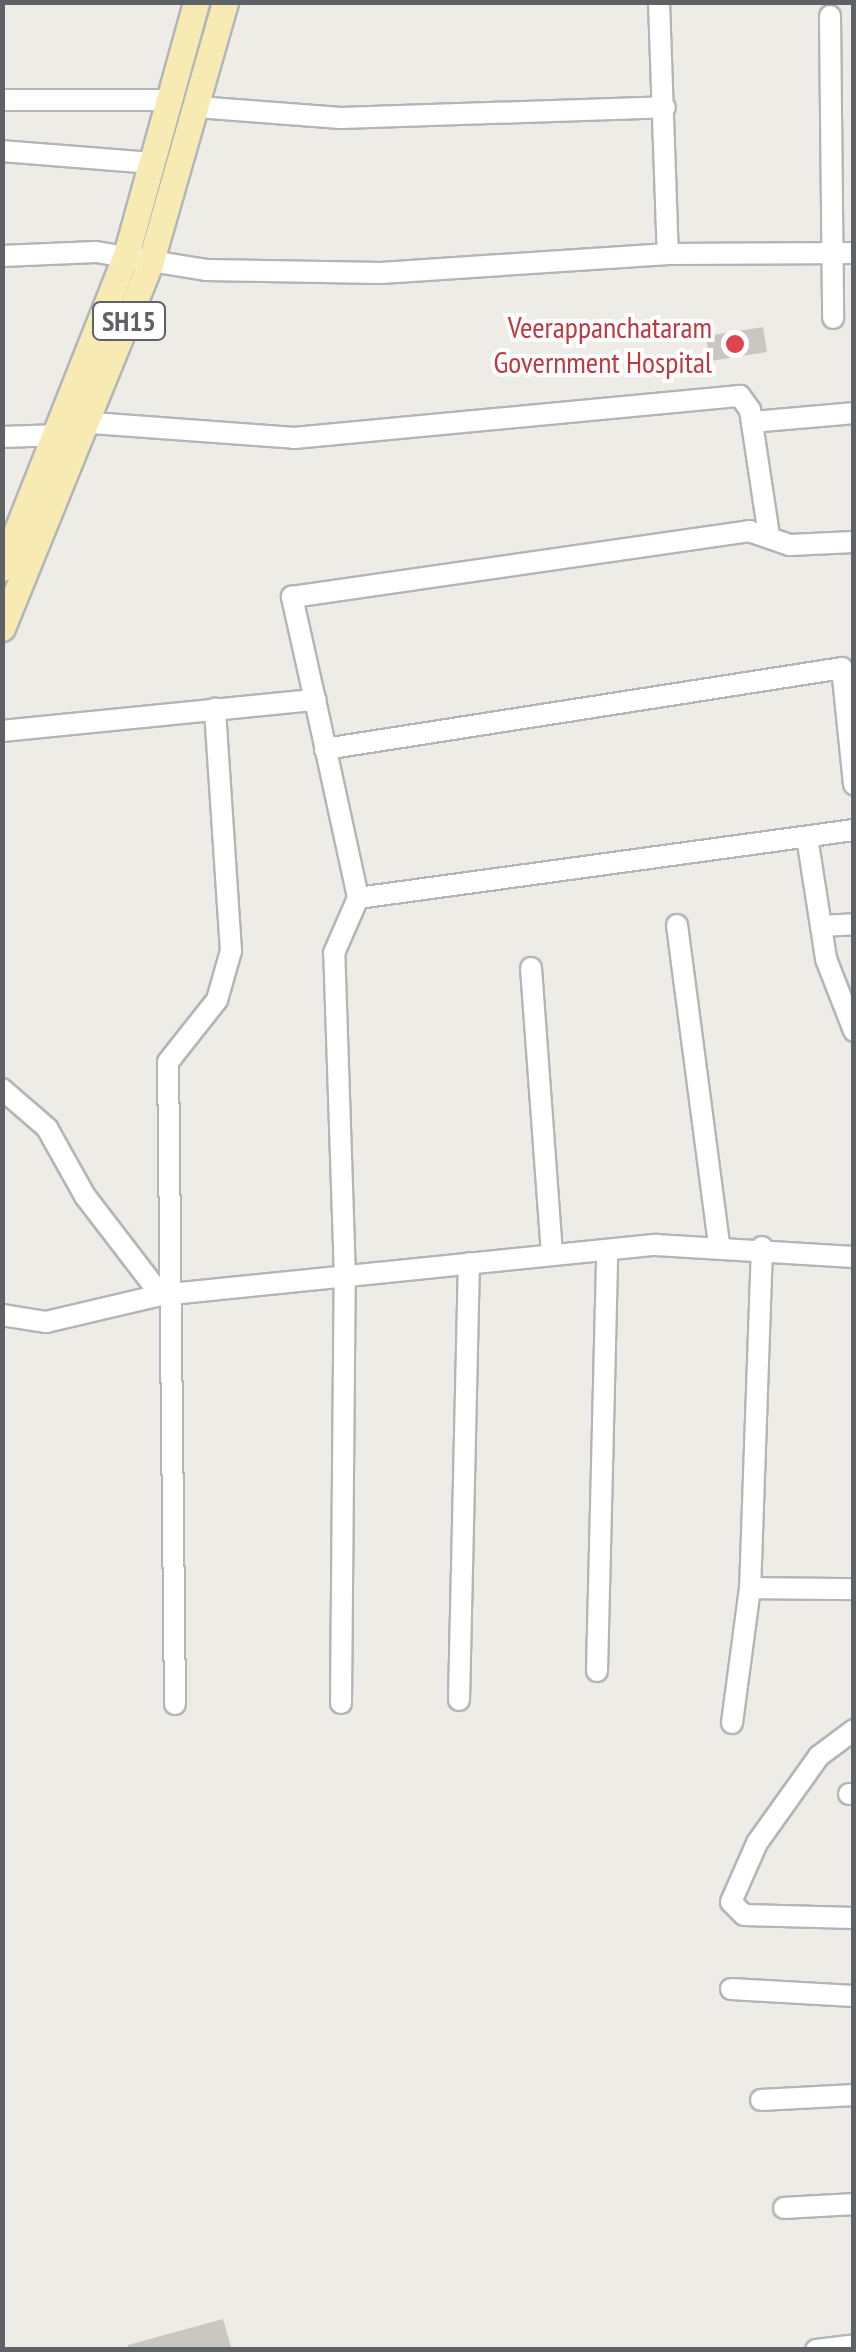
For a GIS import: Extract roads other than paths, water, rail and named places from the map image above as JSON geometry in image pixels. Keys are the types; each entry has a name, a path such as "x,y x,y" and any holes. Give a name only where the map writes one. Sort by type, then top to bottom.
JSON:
{"main road":[{"name":"SH15","path":"2,628 92,423 138,259 152,163 196,2"},
{"name":"SH15","path":"2,568 138,259 197,106 225,2"}],"street":[{"path":"659,2 668,254"},
{"path":"830,16 833,318"},
{"path":"2,100 170,100"},
{"path":"197,106 341,118 665,107"},
{"path":"2,150 152,163"},
{"path":"2,256 138,259 381,273 668,254 854,253"},
{"path":"92,423 294,438 733,396 748,404 769,536"},
{"path":"752,422 854,413"},
{"path":"2,437 60,434"},
{"path":"341,1703 345,1277 334,952 358,898 292,597 749,531 790,546 854,542"},
{"path":"325,749 842,668 854,784"},
{"path":"2,732 315,700"},
{"path":"175,1704 168,1062 217,1000 230,951 215,709"},
{"path":"358,898 854,830"},
{"path":"807,838 821,926 854,1031"},
{"path":"821,926 854,924"},
{"path":"678,926 719,1245"},
{"path":"531,968 552,1254"},
{"path":"2,1089 47,1128 85,1196 169,1295"},
{"path":"2,1315 46,1322 169,1295 607,1250 719,1245 854,1257"},
{"path":"732,1722 750,1588 762,1247"},
{"path":"597,1671 607,1250"},
{"path":"459,1700 469,1262"},
{"path":"750,1588 854,1589"},
{"path":"854,1730 819,1756 757,1843 732,1902 744,1915 854,1918"},
{"path":"732,1989 854,1996"},
{"path":"761,2100 854,2094"},
{"path":"784,2208 854,2204"},
{"path":"816,2350 854,2344"}],"place":[{"name":"Veerappanchataram Government Hospital","path":"735,344"}]}
